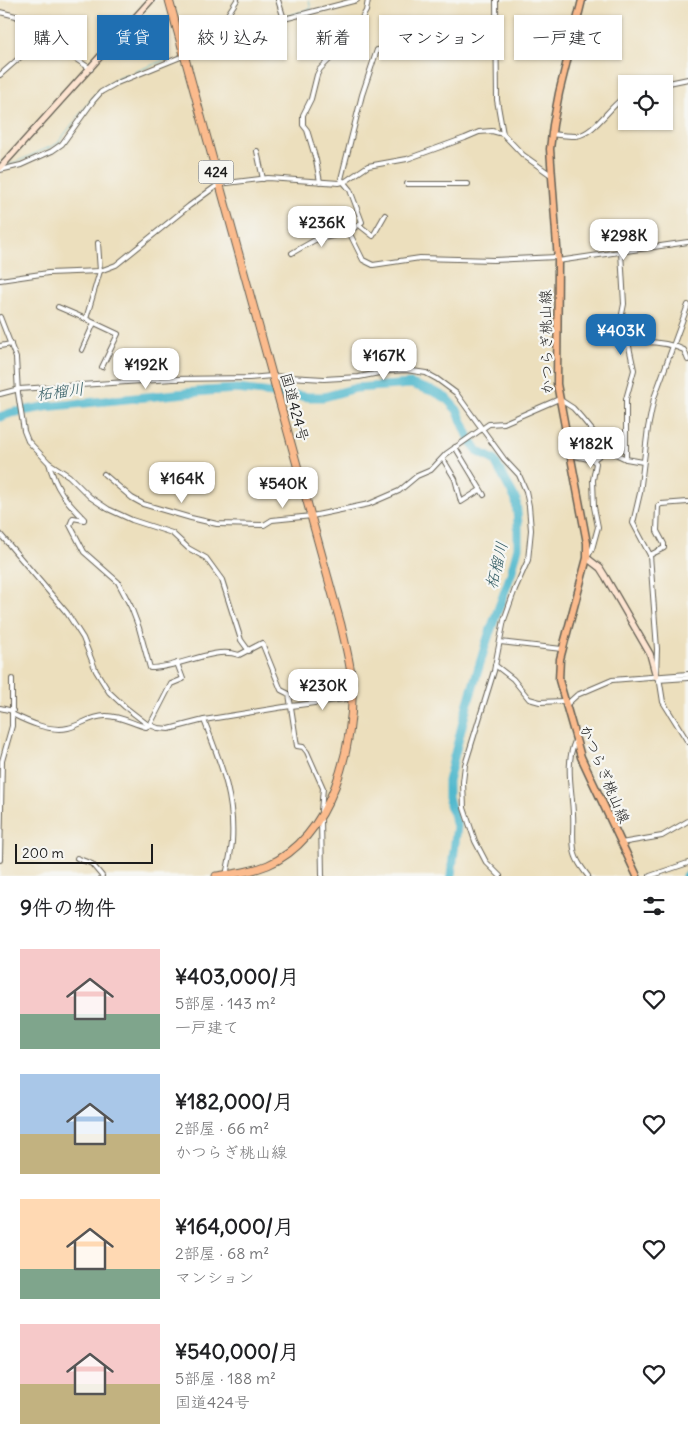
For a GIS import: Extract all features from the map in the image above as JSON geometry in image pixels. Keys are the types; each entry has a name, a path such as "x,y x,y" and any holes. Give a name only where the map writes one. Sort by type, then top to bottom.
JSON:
{"highway":[{"name":"国道424号","path":"169,0 179,37"},
{"name":"国道424号","path":"185,60 312,516 348,659 352,698 350,732 344,760 332,793 321,815 301,842 279,859 256,869 216,876"}],"main road":[{"path":"0,169 151,0"},
{"name":"かつらぎ桃山線","path":"582,0 551,134 551,175 558,259 556,366 559,399 585,528 586,558 559,671 560,686 581,757 637,876"},
{"path":"586,558 600,568 605,576 650,654 657,678"}],"street":[{"path":"227,15 237,0"},
{"path":"278,0 282,15"},
{"path":"287,17 357,0"},
{"path":"320,182 316,160 307,130 303,125 303,115 311,99 314,81 320,69 352,35 366,11 368,0"},
{"path":"496,0 497,100 503,134"},
{"path":"0,12 15,16"},
{"path":"292,252 315,240 349,232 362,222 350,190 341,179 362,95 377,50 379,50"},
{"path":"0,169 21,164 52,151 62,144 102,92 117,83 179,58"},
{"path":"0,75 17,60"},
{"path":"79,60 91,68"},
{"path":"673,82 688,79"},
{"path":"551,134 578,136 589,130 618,102"},
{"path":"0,280 48,272 100,271 116,265 219,184 263,178 343,182 368,166 407,159 479,132 492,131 503,134 524,155 551,175"},
{"path":"257,150 263,178"},
{"path":"407,184 468,184"},
{"path":"359,225 373,236 385,215"},
{"path":"349,232 363,260 373,265 420,258 558,259 688,242"},
{"path":"86,319 100,271 98,244"},
{"path":"621,252 624,304 622,314 634,370 626,399 626,459"},
{"path":"688,305 654,398 634,523 650,555 657,678 664,702 688,742"},
{"path":"58,307 118,334 102,367"},
{"path":"0,317 16,358 18,391 24,431 28,441 48,462 69,476 90,496 108,509 132,520 172,533 188,548 206,558 222,580 241,640 249,651"},
{"path":"82,350 94,323"},
{"path":"628,343 650,341 655,344 674,345 684,350 688,360"},
{"path":"0,346 11,344"},
{"path":"0,394 173,378 273,377 324,379 359,377 398,370 412,370 426,374 437,379 456,393 504,459 519,475 530,506 531,530 528,560 504,620 498,644 496,665 465,765 463,782 464,808 475,841 486,862 500,876"},
{"path":"104,474 142,504 217,524 264,525 272,520 312,516 376,502 400,491 417,476 432,470 446,454 488,424 504,424 559,399 573,408 609,451 626,459 643,462"},
{"path":"456,447 484,495"},
{"path":"570,455 593,460 609,451"},
{"path":"442,459 455,478 461,502 480,490"},
{"path":"586,558 592,549 598,527 594,507 593,480 596,463 593,460"},
{"path":"48,462 56,485 84,520 73,518 70,526 84,552 118,582 131,607 150,668 216,653 230,652 240,655 262,643 281,690 289,694 297,746 303,747 307,752 323,788 321,815 322,876"},
{"path":"650,555 664,548 664,544 657,531 658,506 661,504 688,502"},
{"path":"0,534 67,613 83,638 96,672 109,692 125,707 150,725 169,729 204,720 352,698"},
{"path":"498,644 563,650"},
{"path":"0,708 12,712 27,721 46,727 68,728 94,717 107,716 146,727 150,725 171,684 183,680 178,663"},
{"path":"496,665 513,679 529,699 540,702 565,703 577,695 612,680 688,678"},
{"path":"657,678 688,674"},
{"path":"0,860 2,761 9,741 12,712 12,679"},
{"path":"204,720 223,770 229,793 232,844 226,875"},
{"path":"575,741 571,751 570,773 574,814 574,850 588,876"},
{"path":"621,842 662,836 688,822"},
{"path":"77,858 92,864 102,876"},
{"path":"650,876 688,863"}],"waterway":[{"path":"287,16 311,9 309,0"},
{"path":"5,167 57,144 98,91 117,79 170,58"},
{"name":"柘榴川","path":"0,417 44,407 236,389 324,397 356,388 411,384 446,398 457,410 471,442 479,452 494,460 516,500 518,524 518,547 511,574 488,637 467,706 448,781 448,798 457,826 451,876"}]}
